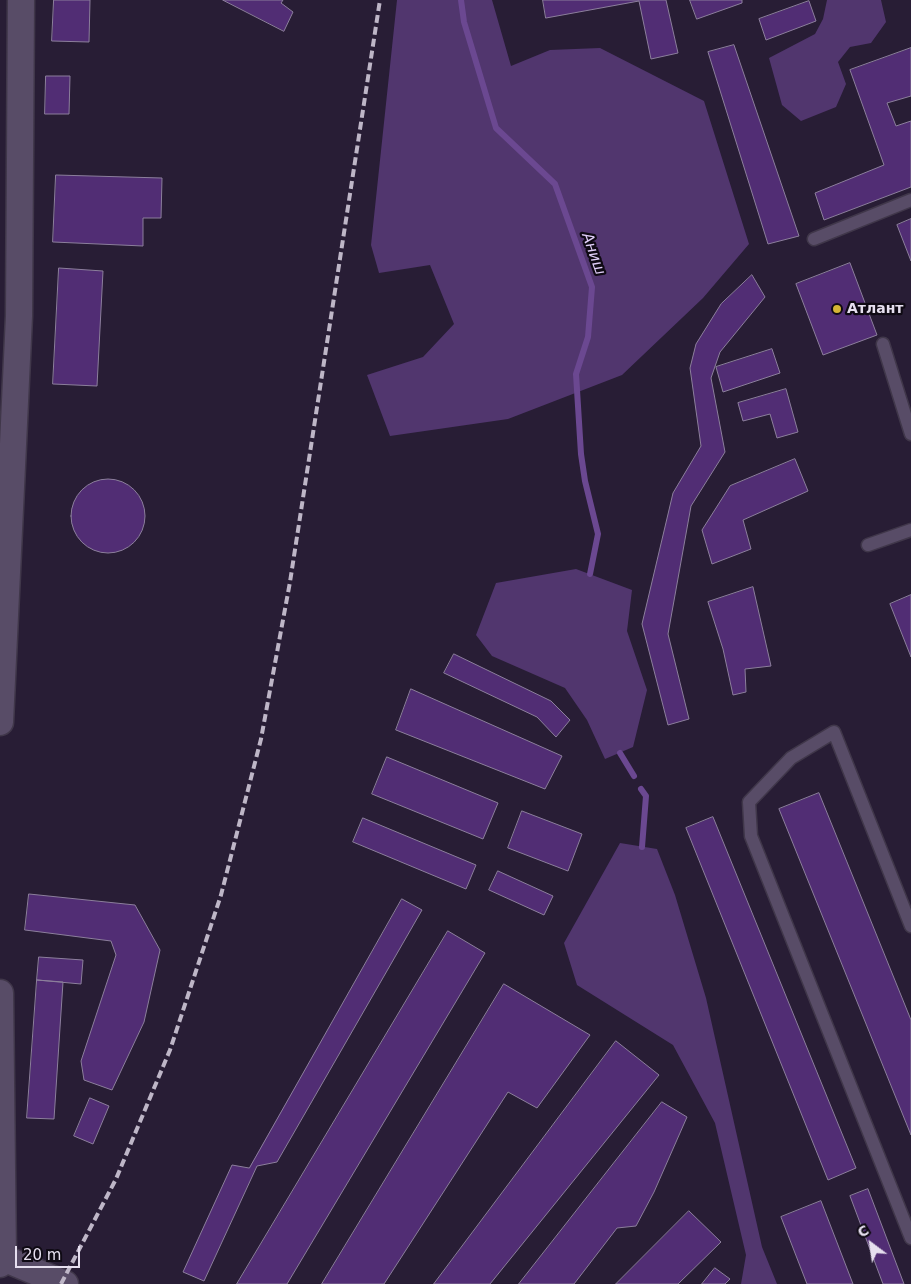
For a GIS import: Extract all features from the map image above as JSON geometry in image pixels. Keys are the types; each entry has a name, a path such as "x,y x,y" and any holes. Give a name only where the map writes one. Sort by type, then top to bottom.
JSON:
{"street":[{"path":"0,722 19,316 21,0"},
{"path":"0,993 1,1260 66,1284"}],"lane":[{"path":"814,239 911,200"},
{"path":"883,344 911,434"},
{"path":"868,545 911,530"},
{"path":"911,926 834,732 790,758 749,802 751,836 911,1238"}],"shaded area":[{"path":"397,0 492,0 511,66 550,50 600,48 704,101 749,244 703,298 622,375 508,419 390,436 367,375 423,357 454,324 430,265 379,273 371,245"},
{"path":"827,0 881,0 886,22 871,43 850,47 838,62 846,84 836,107 801,121 782,105 769,58 815,34 823,19"},
{"path":"576,569 632,590 627,631 647,690 633,747 605,759 587,720 565,688 492,656 476,635 496,583"},
{"path":"620,843 657,849 675,895 706,998 762,1247 777,1284 741,1284 746,1255 715,1123 673,1045 577,985 564,943"}],"building":[{"path":"54,0 90,0 89,42 52,41"},
{"path":"223,0 283,0 281,3 293,12 284,31"},
{"path":"543,0 666,0 678,53 651,59 639,1 546,18"},
{"path":"690,0 742,0 742,3 697,19"},
{"path":"809,1 816,21 766,40 759,19"},
{"path":"734,45 799,236 768,244 708,52"},
{"path":"911,48 911,96 887,103 896,126 911,121 911,187 824,220 815,193 884,165 850,70"},
{"path":"46,76 70,76 69,114 45,114"},
{"path":"56,175 162,178 161,218 143,218 143,246 53,242"},
{"path":"911,219 911,261 897,225"},
{"name":"Атлант","path":"850,263 877,335 823,355 796,284"},
{"path":"59,268 103,271 97,386 53,384"},
{"path":"752,275 765,297 720,352 711,378 725,452 691,506 668,634 689,719 668,725 642,624 673,493 701,446 690,368 696,344 721,304"},
{"path":"772,349 780,373 723,392 716,367"},
{"path":"786,389 798,432 777,438 770,414 743,421 738,403"},
{"path":"795,459 808,491 743,520 751,549 712,564 702,530 730,486"},
{"path":"108,479 129,485 139,495 145,516 139,537 129,547 108,553 87,547 77,537 71,516 77,495 87,485"},
{"path":"753,587 771,666 745,669 746,692 733,695 723,649 708,602"},
{"path":"911,595 911,657 890,604"},
{"path":"454,654 551,701 570,720 556,737 537,717 444,673"},
{"path":"411,689 562,756 545,789 396,730"},
{"path":"387,757 498,803 483,839 372,794"},
{"path":"819,793 911,1020 911,1135 779,809"},
{"path":"522,811 582,834 568,871 508,848"},
{"path":"713,817 856,1168 828,1180 686,828"},
{"path":"363,818 476,865 466,889 353,842"},
{"path":"498,871 553,896 544,915 489,890"},
{"path":"29,894 135,905 160,950 144,1022 112,1090 84,1080 81,1061 116,955 111,941 25,930"},
{"path":"402,899 422,910 277,1162 257,1166 204,1281 183,1272 232,1165 249,1168"},
{"path":"448,931 485,953 287,1284 237,1284"},
{"path":"39,957 83,960 81,984 37,980"},
{"path":"37,980 63,982 54,1119 27,1118"},
{"path":"504,984 590,1035 537,1108 508,1092 384,1284 322,1284"},
{"path":"616,1041 659,1075 490,1284 434,1284"},
{"path":"90,1098 109,1106 93,1144 74,1136"},
{"path":"662,1102 687,1117 654,1192 636,1226 617,1228 574,1284 519,1284"},
{"path":"868,1189 904,1284 883,1284 850,1196"},
{"path":"821,1201 853,1284 807,1284 781,1217"},
{"path":"689,1211 721,1242 678,1284 616,1284"},
{"path":"715,1268 730,1279 725,1284 702,1284"}],"waterway":[{"name":"Аниш","path":"461,0 464,22 496,128 555,184 592,287 588,337 576,374 581,454 585,481 598,534 590,574"},
{"name":"Аниш","path":"620,753 634,776"},
{"name":"Аниш","path":"641,789 646,796 642,847"}],"railway":[{"path":"61,1284 116,1179 170,1050 221,895 261,739 290,582 380,0"}],"place":[{"name":"Атлант","path":"837,309"}]}
